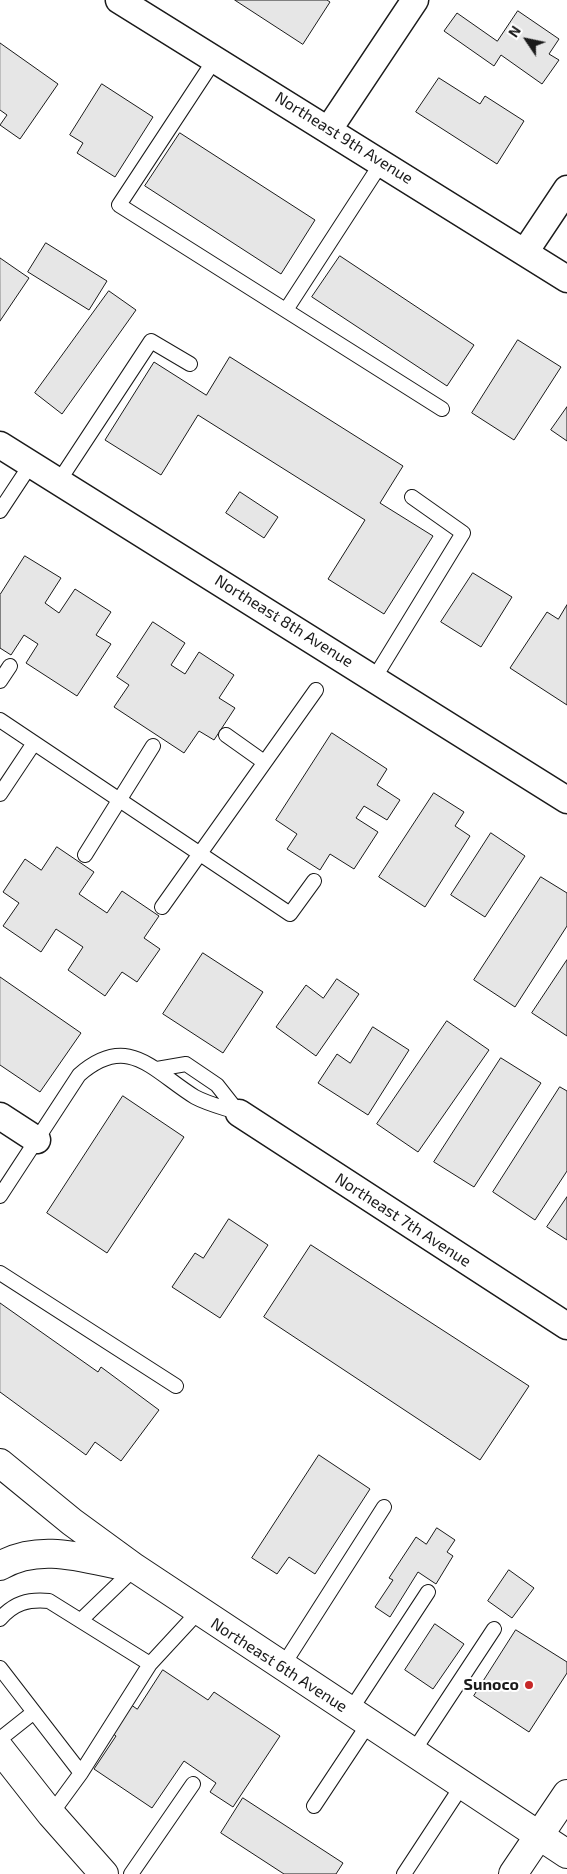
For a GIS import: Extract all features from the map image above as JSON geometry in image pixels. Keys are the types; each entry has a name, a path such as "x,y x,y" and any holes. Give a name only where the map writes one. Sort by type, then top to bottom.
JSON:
{"main road":[{"name":"Northeast 6th Avenue","path":"0,1463 72,1522 135,1568 567,1854"},
{"path":"0,1566 28,1554 50,1553 135,1568"},
{"path":"0,1749 51,1814 104,1874"},
{"path":"513,1874 567,1794"}],"street":[{"name":"Northeast 9th Avenue","path":"119,0 382,162 567,279"},
{"path":"329,129 416,0"},
{"path":"525,252 567,189"},
{"name":"Northeast 8th Avenue","path":"0,445 375,677 567,800"},
{"name":"Northeast 7th Avenue","path":"239,1113 567,1326"},
{"path":"0,1116 37,1140"}],"lane":[{"path":"215,59 119,205 442,409"},
{"path":"286,310 382,162"},
{"path":"59,482 151,341 190,364"},
{"path":"0,511 32,464"},
{"path":"375,677 463,533 412,497"},
{"path":"0,681 10,666"},
{"path":"162,907 316,690"},
{"path":"0,720 290,914 314,881"},
{"path":"226,735 264,762"},
{"path":"0,794 34,743"},
{"path":"85,855 153,746"},
{"path":"0,1196 79,1075 92,1064 108,1057 125,1055 157,1069 196,1098 239,1113"},
{"path":"157,1069 186,1064 216,1085 239,1113"},
{"path":"0,1274 176,1386"},
{"path":"282,1666 384,1507"},
{"path":"81,1620 135,1568"},
{"path":"314,1806 359,1717 428,1592"},
{"path":"0,1619 8,1609 21,1602 35,1599 49,1601 150,1664"},
{"path":"51,1814 81,1774 150,1664 199,1611"},
{"path":"413,1752 494,1629"},
{"path":"0,1668 81,1774"},
{"path":"0,1739 34,1712"},
{"path":"131,1874 193,1784"},
{"path":"404,1874 463,1784"}],"building":[{"path":"235,0 327,0 330,2 303,44"},
{"path":"518,11 559,39 549,54 559,60 542,84 501,55 494,66 444,31 457,13 497,41"},
{"path":"0,43 58,84 20,139 0,125 7,115 0,110"},
{"path":"439,78 480,104 485,96 524,121 497,164 416,112"},
{"path":"102,84 153,117 115,177 77,153 83,143 70,135"},
{"path":"180,133 315,220 281,274 145,186"},
{"path":"46,243 107,281 89,310 28,272"},
{"path":"340,256 474,345 447,386 312,297"},
{"path":"0,258 29,278 0,321"},
{"path":"109,291 136,310 62,414 35,393"},
{"path":"518,340 561,367 514,440 472,413"},
{"path":"230,357 403,466 380,503 433,536 384,614 328,579 365,520 198,415 161,475 105,440 154,362 206,395"},
{"path":"567,407 567,441 551,430"},
{"path":"240,492 278,517 264,538 226,513"},
{"path":"25,556 61,578 45,603 59,613 75,589 111,612 96,635 111,644 77,696 26,663 38,644 24,635 11,655 0,648 0,595"},
{"path":"473,573 512,597 481,647 441,622"},
{"path":"567,605 567,705 510,668 547,612 558,619"},
{"path":"153,622 185,643 171,665 185,674 199,652 234,675 219,698 235,708 214,740 199,731 184,753 114,707 129,685 117,677"},
{"path":"332,733 387,769 377,785 400,800 387,820 364,806 356,818 378,832 354,869 330,854 320,870 287,849 297,834 276,820"},
{"path":"434,793 464,812 455,826 470,836 425,907 379,877"},
{"path":"491,833 525,856 485,917 451,895"},
{"path":"57,847 94,872 79,894 107,913 122,891 159,916 144,938 160,949 137,982 122,972 105,996 68,970 83,947 56,929 41,952 3,926 19,903 3,892 25,859 41,870"},
{"path":"541,877 567,893 567,926 515,1007 474,980"},
{"path":"203,953 263,992 223,1053 163,1014"},
{"path":"567,960 567,1036 532,1013"},
{"path":"0,977 81,1033 40,1092 0,1065"},
{"path":"337,979 359,994 316,1056 276,1027 306,985 323,998"},
{"path":"447,1021 489,1050 418,1152 377,1124"},
{"path":"373,1027 409,1050 368,1115 318,1083 337,1054 350,1063"},
{"path":"501,1058 541,1083 474,1187 434,1162"},
{"path":"560,1087 567,1091 567,1171 535,1220 493,1192"},
{"path":"123,1096 184,1137 107,1253 47,1213"},
{"path":"567,1197 567,1240 547,1227"},
{"path":"229,1219 268,1245 220,1318 172,1287 195,1253 203,1258"},
{"path":"311,1245 529,1386 480,1460 264,1317"},
{"path":"0,1303 98,1372 101,1367 159,1410 121,1461 95,1442 86,1455 0,1392"},
{"path":"319,1455 370,1489 315,1574 289,1557 277,1574 252,1558"},
{"path":"437,1528 455,1540 447,1552 453,1556 436,1584 418,1572 390,1617 375,1607 393,1580 389,1578 416,1537 426,1544"},
{"path":"509,1570 534,1588 512,1618 488,1601"},
{"path":"435,1624 464,1644 433,1689 405,1670"},
{"path":"516,1630 567,1662 567,1673 529,1732 474,1696"},
{"path":"163,1670 208,1700 214,1692 280,1736 233,1807 210,1792 216,1783 184,1761 152,1808 94,1769 116,1736 109,1731 127,1702 137,1709"},
{"path":"243,1798 343,1863 336,1874 284,1874 221,1833"}],"place":[{"name":"Sunoco","path":"529,1685"}]}
